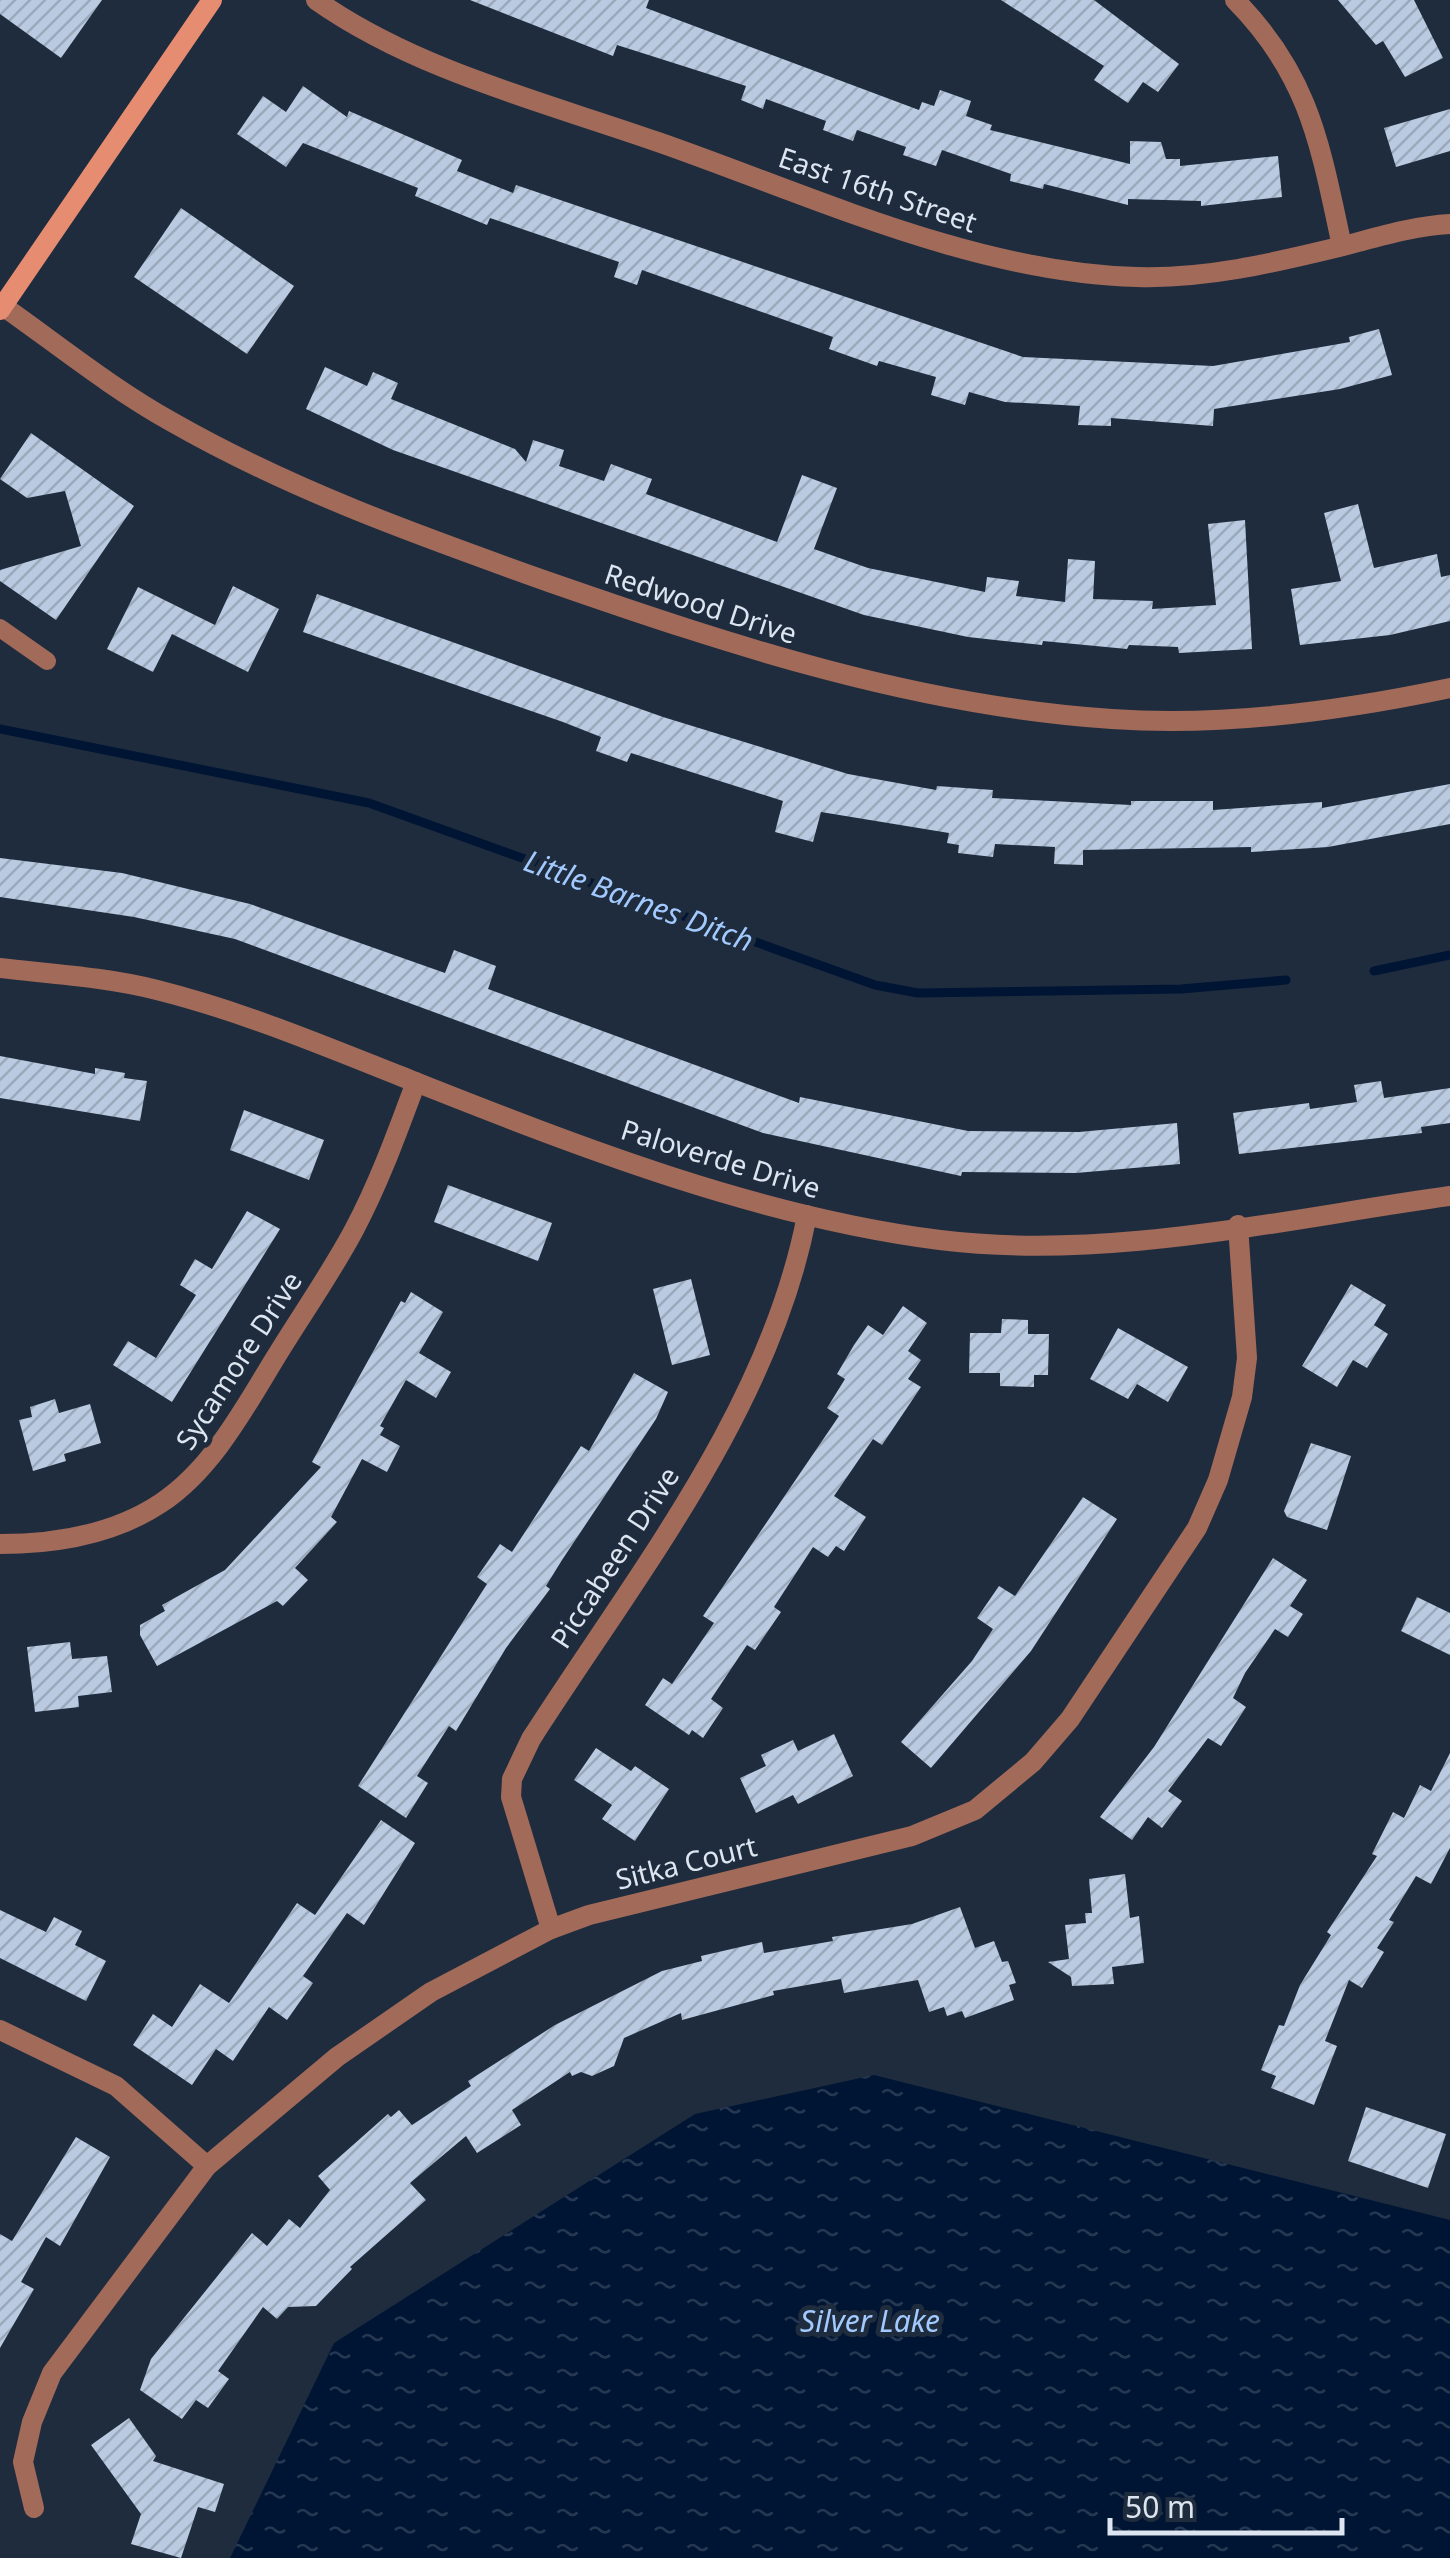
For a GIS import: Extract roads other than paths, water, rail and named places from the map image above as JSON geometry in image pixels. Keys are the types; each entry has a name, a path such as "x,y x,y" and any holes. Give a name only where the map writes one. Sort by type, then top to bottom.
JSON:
{"main road":[{"path":"1,306 212,0"}],"street":[{"name":"East 16th Street","path":"316,0 403,48 482,80 942,242 1042,270 1139,277 1240,270 1450,224"},
{"path":"1235,0 1284,55 1304,99 1342,246"},
{"name":"Redwood Drive","path":"1,306 170,422 278,478 426,538 813,669 950,699 1113,719 1250,718 1450,688"},
{"name":"Paloverde Drive","path":"0,968 154,989 304,1038 694,1184 806,1215 941,1240 1025,1245 1133,1240 1450,1196"},
{"name":"Sycamore Drive","path":"0,1544 53,1544 108,1528 160,1504 199,1470 237,1419 354,1231 387,1160 416,1082"},
{"name":"Piccabeen Drive","path":"551,1929 516,1821 512,1779 531,1739 738,1416 788,1298 806,1215"},
{"name":"Sitka Court","path":"34,2508 23,2462 32,2422 52,2374 207,2166 337,2058 431,1992 551,1929 589,1915 912,1836 975,1810 1034,1762 1070,1719 1196,1528 1218,1480 1242,1397 1247,1358 1238,1225"},
{"path":"0,2030 116,2086 207,2166"}],"lane":[{"path":"0,628 47,661"}],"water":[{"name":"Silver Lake","path":"874,2075 1450,2220 1450,2558 230,2558 334,2343 695,2114"}],"waterway":[{"name":"Little Barnes Ditch","path":"0,729 369,803 875,985 918,993 1181,989 1286,980"},
{"name":"Little Barnes Ditch","path":"1374,971 1450,955"}]}
